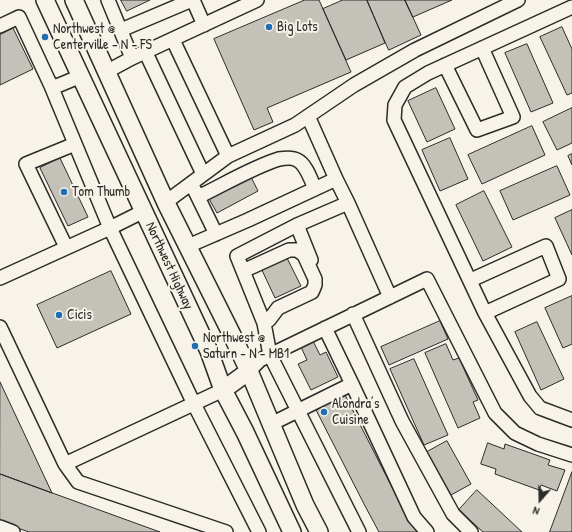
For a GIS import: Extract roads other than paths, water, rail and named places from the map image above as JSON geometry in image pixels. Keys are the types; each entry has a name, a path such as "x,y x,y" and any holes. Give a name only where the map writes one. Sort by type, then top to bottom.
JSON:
{"main road":[{"name":"Northwest Highway","path":"45,0 209,351 223,390 290,531"},
{"name":"Northwest Highway","path":"74,0 166,202 249,371 305,505 319,532"},
{"path":"144,211 166,202"},
{"path":"223,390 249,371"}],"lane":[{"path":"108,0 132,58"},
{"path":"121,30 193,0 204,25"},
{"path":"106,72 132,58 146,53 257,0"},
{"path":"166,202 228,156 295,125 354,85 415,50 518,0"},
{"path":"572,7 428,73 405,87 395,105 394,120 485,313 530,396 540,408 572,420"},
{"path":"0,26 19,17 52,88 81,76"},
{"path":"173,40 228,156"},
{"path":"445,65 477,130 513,117 482,48"},
{"path":"146,53 203,174"},
{"path":"49,81 110,228 194,404 258,532"},
{"path":"308,116 390,297"},
{"path":"66,247 26,164 75,144"},
{"path":"198,197 264,165 280,159 289,158 298,160 303,166 315,189"},
{"path":"188,246 336,179"},
{"path":"191,183 216,234"},
{"path":"348,203 297,225 236,256 267,321 270,355 359,532"},
{"path":"0,278 144,211"},
{"path":"267,321 322,289 297,225"},
{"path":"470,280 546,246 559,279 485,313"},
{"path":"243,271 289,250 297,250 304,255 315,279 315,285 312,292 278,308 267,321"},
{"path":"249,371 260,360 427,279 496,413 515,433 538,444 572,455"},
{"path":"353,314 402,421 453,514 471,532"},
{"path":"0,327 65,464 78,482 226,532"},
{"path":"325,328 414,517 427,532"},
{"path":"271,424 352,384"},
{"path":"65,464 223,390"},
{"path":"0,527 13,532"}],"place":[{"name":"Big Lots","path":"269,27"},
{"name":"Northwest @ Centerville - N - FS","path":"45,37"},
{"name":"Tom Thumb","path":"64,192"},
{"name":"Cicis","path":"59,315"},
{"name":"Northwest @ Saturn - N - MB1","path":"195,346"},
{"name":"Alondra’s Cuisine","path":"324,412"}]}
